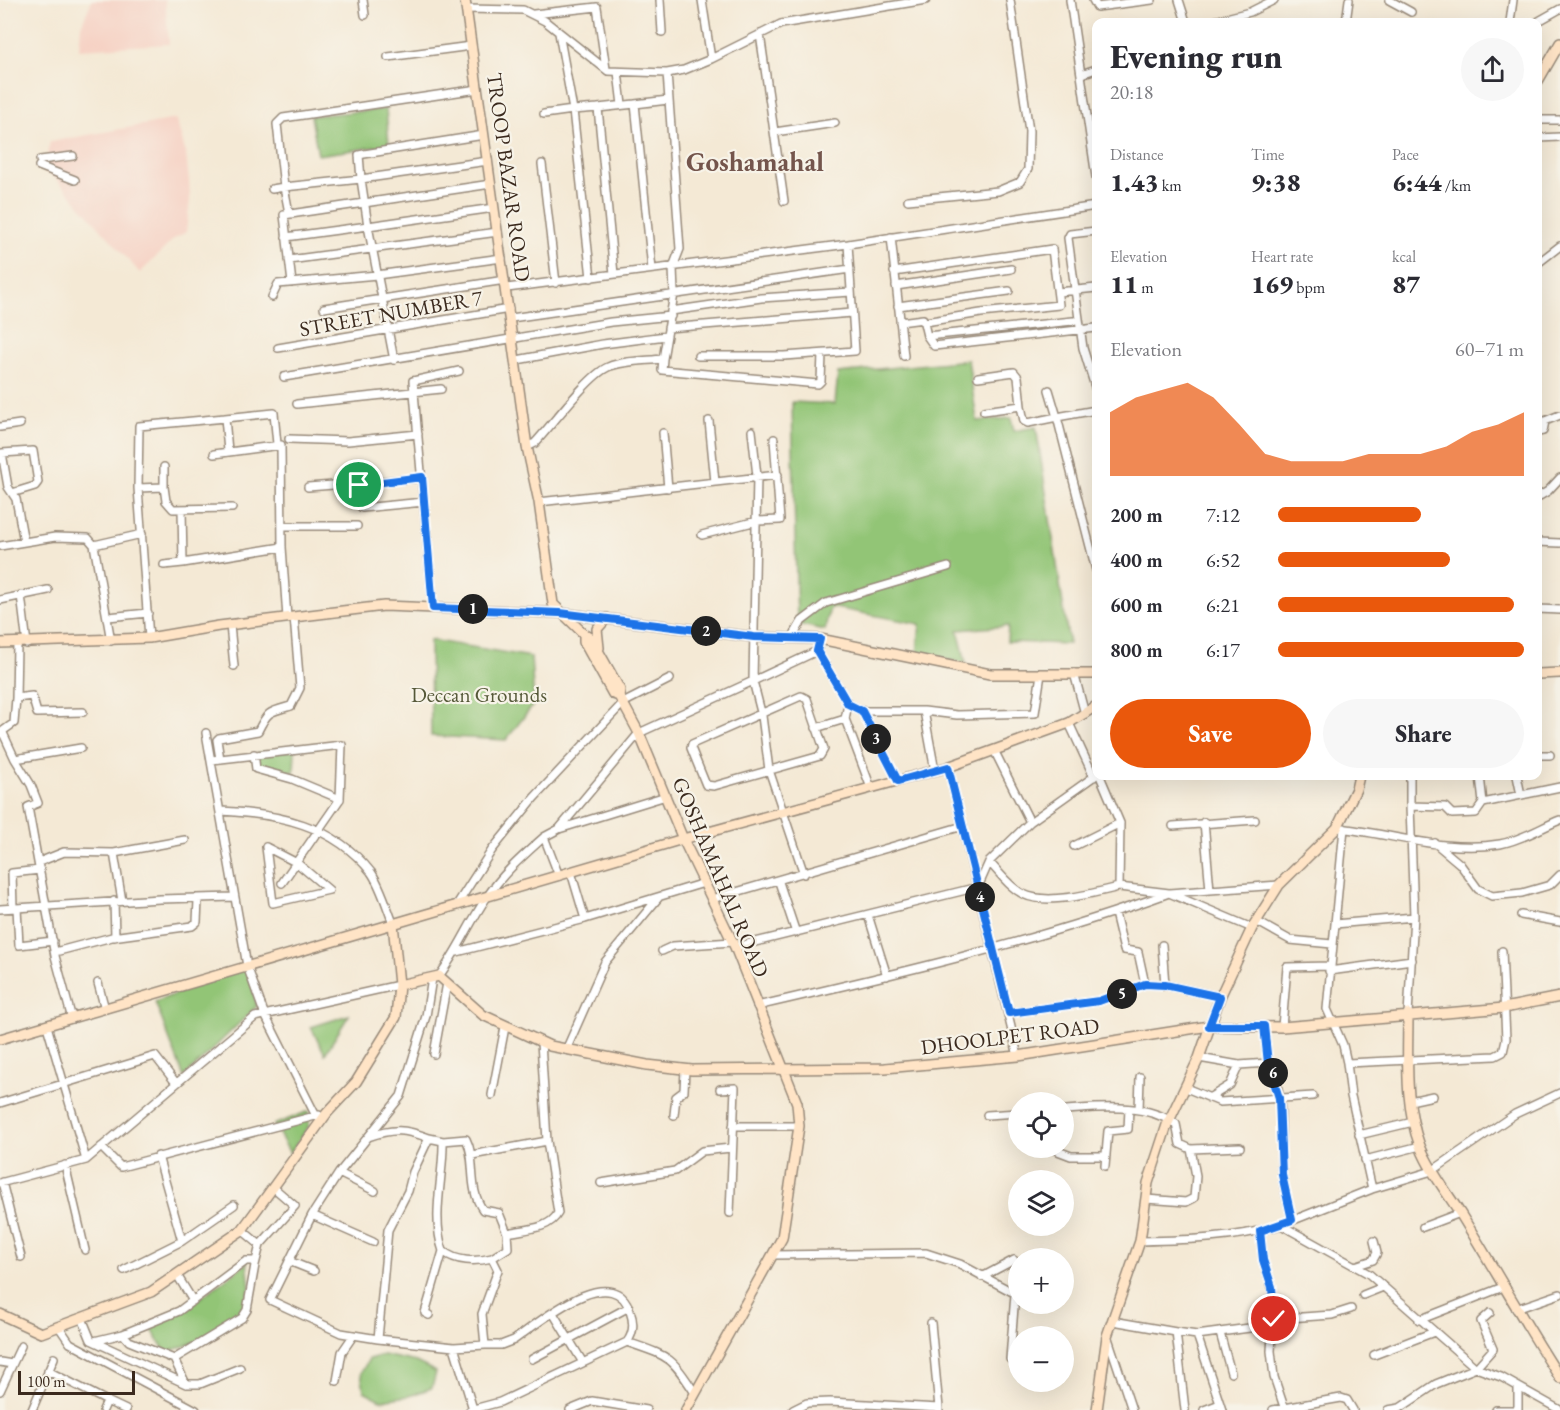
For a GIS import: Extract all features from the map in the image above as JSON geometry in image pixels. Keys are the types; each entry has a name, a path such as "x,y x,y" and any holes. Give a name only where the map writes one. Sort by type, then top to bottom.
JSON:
{"street":[{"path":"363,0 365,15"},
{"path":"660,0 662,32"},
{"path":"702,0 711,59"},
{"path":"466,4 523,10 534,14 606,69 618,72 667,73 684,70 711,59 781,24 926,0"},
{"path":"908,200 998,192 1020,182 1028,170 1029,131 1010,0"},
{"path":"1070,0 1092,150"},
{"path":"1093,0 1097,7 1152,0"},
{"path":"1179,0 1185,18"},
{"path":"1226,18 1250,12 1274,0"},
{"path":"1347,18 1349,0"},
{"path":"1389,0 1410,12"},
{"path":"1511,18 1513,0"},
{"name":"TROOP BAZAR ROAD","path":"466,4 517,360"},
{"path":"534,14 597,4 606,69"},
{"path":"1542,19 1560,9"},
{"path":"558,32 573,111 591,278"},
{"path":"760,34 784,201"},
{"path":"1542,74 1560,44"},
{"path":"388,57 471,46"},
{"path":"1081,74 1092,70"},
{"path":"618,72 622,105"},
{"path":"667,73 680,249 674,267 674,294 662,370 818,384 821,381 822,354"},
{"path":"289,213 278,124 284,118 478,89"},
{"path":"544,114 668,100"},
{"path":"635,104 652,269"},
{"path":"598,108 614,274"},
{"path":"1542,120 1560,120"},
{"path":"775,132 835,123"},
{"path":"394,360 368,226 359,155 484,135"},
{"path":"1542,138 1560,137"},
{"path":"73,156 40,163 75,180"},
{"path":"272,189 488,161"},
{"path":"542,164 556,283"},
{"path":"292,283 283,216 289,213 491,184"},
{"path":"324,308 506,284 556,283 848,244 1092,207"},
{"path":"286,237 494,208"},
{"path":"289,260 498,232"},
{"path":"1092,232 1069,235 1080,330 1092,375"},
{"path":"891,237 904,356"},
{"path":"698,356 822,354 855,351 848,244"},
{"path":"1542,260 1560,246"},
{"path":"894,272 1052,249 1059,306 981,313 925,322"},
{"path":"272,297 278,284 377,275 502,258"},
{"name":"STREET NUMBER 7","path":"278,348 510,314 850,269"},
{"path":"896,286 1011,269"},
{"path":"1058,292 1092,289"},
{"path":"898,306 1010,291"},
{"path":"284,377 761,298 851,292"},
{"path":"560,613 553,604 539,502 527,447 517,360 667,332 852,313"},
{"path":"900,322 920,318 925,322 927,336 934,346 1092,328"},
{"path":"927,336 1073,321"},
{"path":"527,447 535,443 595,375 609,367 663,359"},
{"path":"433,608 414,379 459,372"},
{"path":"978,377 1014,372 1018,377 1023,421 1028,423 1092,411"},
{"path":"297,404 441,389"},
{"path":"1049,390 1092,555"},
{"path":"984,411 1021,406"},
{"path":"149,638 138,488 139,426 274,413 277,444"},
{"path":"1542,431 1545,421 1560,415"},
{"path":"225,418 228,451"},
{"path":"709,421 715,482"},
{"path":"0,427 21,424"},
{"path":"752,431 757,476 753,681 762,716 769,770 804,874"},
{"path":"663,433 668,488"},
{"path":"289,439 348,441 418,434"},
{"path":"702,535 757,521 780,520 774,438"},
{"path":"213,454 281,445 284,469 282,547 300,688 291,706 269,712 262,719 258,731 219,738 216,760 221,811 247,966 264,1013 316,1116"},
{"path":"12,493 35,486 38,482 33,451 2,453 6,482 12,493 16,499 24,542"},
{"path":"164,468 164,487 168,507 232,508"},
{"path":"539,502 778,475"},
{"path":"308,487 422,477"},
{"path":"1542,495 1560,478"},
{"path":"138,488 164,487"},
{"path":"362,508 424,502"},
{"path":"182,509 183,563"},
{"path":"282,526 357,526"},
{"path":"94,545 142,534"},
{"path":"0,546 78,536 88,538 94,545 111,640"},
{"path":"1542,542 1560,543"},
{"path":"164,565 282,547"},
{"path":"792,638 802,621 826,603 948,567"},
{"path":"0,600 48,590"},
{"path":"21,595 22,644 14,723 2,733 38,803 28,807 55,952 72,1019"},
{"path":"0,643 149,638 230,625 384,606 560,613 754,637 820,639 990,674 1092,674"},
{"path":"1542,609 1560,609"},
{"path":"108,617 148,613"},
{"name":"GOSHAMAHAL ROAD","path":"560,613 578,625 584,634 584,642 613,694 621,700 639,733 682,839 733,945 797,1102 800,1126 782,1238 686,1410"},
{"path":"602,658 597,629 607,618"},
{"path":"230,625 234,666"},
{"path":"584,634 591,638 620,690 621,700"},
{"path":"820,639 817,651 848,704 862,711 924,711 957,715 1035,713 1041,674"},
{"path":"559,829 639,733 817,651"},
{"path":"1074,673 1085,714"},
{"path":"1542,674 1560,673"},
{"path":"456,906 507,830 621,700 670,679"},
{"path":"16,698 32,696 37,713 83,712"},
{"path":"804,697 824,749 820,756 709,787 706,785 691,748 695,742 762,716 804,697"},
{"path":"848,704 845,719 872,788"},
{"path":"0,1039 682,839 935,771 1069,723 1092,709"},
{"path":"862,711 898,781"},
{"path":"924,711 935,771"},
{"path":"816,728 845,719"},
{"path":"1069,723 1092,767"},
{"path":"206,733 216,760"},
{"path":"216,760 342,745 340,799 282,883"},
{"path":"15,759 81,748"},
{"path":"994,750 1030,822"},
{"path":"254,754 256,769 292,779 340,799"},
{"path":"1542,755 1550,755"},
{"path":"948,767 1018,1056"},
{"path":"978,887 989,862 1030,822 1092,779"},
{"path":"1099,780 1120,823 1119,887"},
{"path":"1358,780 1340,828 1335,924 1327,1009 1343,1045 1359,1135 1372,1190"},
{"path":"1410,780 1414,917 1407,1061 1413,1122 1420,1146 1432,1171 1460,1213 1515,1309 1560,1378"},
{"path":"1410,806 1445,807 1452,814 1478,812 1483,803 1480,780"},
{"path":"1517,780 1521,795"},
{"path":"1483,803 1560,787"},
{"path":"454,1347 471,1410 500,1402 582,1361 627,1342 631,1337 633,1322 629,1307 608,1291 589,1292 514,1340 501,1345 454,1347 353,1336 270,1300 312,1215 339,1173 401,1096 426,1016 435,977 458,952 486,898 508,869 544,837 559,829 666,796"},
{"path":"0,1314 41,1334 151,1292 242,1230 327,1113 356,1082 396,1017 399,985 393,923 372,873 346,849 318,829 260,813 221,811"},
{"path":"1173,826 1255,819"},
{"path":"1340,828 1435,843 1498,844 1521,839 1560,820"},
{"path":"1204,822 1209,890"},
{"path":"1074,846 1120,823"},
{"path":"712,899 779,882 963,826"},
{"path":"1096,1410 1107,1336 1140,1241 1148,1183 1171,1121 1199,1058 1220,997 1254,925 1279,885 1340,828"},
{"path":"544,837 559,876"},
{"path":"39,862 64,852 114,853 185,840"},
{"path":"1435,843 1460,864 1478,889 1492,896 1522,894 1550,885 1560,875"},
{"path":"266,847 297,863 329,890 273,903 266,847"},
{"path":"114,853 118,901 115,937"},
{"path":"989,862 1011,886 1025,895 1041,898 1089,894 1119,887 1170,893 1279,885"},
{"path":"40,870 12,873 19,945 53,941"},
{"path":"571,872 585,919"},
{"path":"779,882 796,933"},
{"path":"458,952 585,919 704,883"},
{"path":"662,951 684,945 733,945 796,933 978,887"},
{"path":"757,1006 887,976 993,948 1115,913 1170,893 1290,940 1302,939 1332,944"},
{"path":"566,1050 605,962 660,896"},
{"path":"0,909 118,901 234,897"},
{"path":"55,952 115,937 192,926 197,922 199,916 198,900"},
{"path":"1115,913 1124,950 1138,952 1145,984"},
{"path":"868,915 887,976"},
{"path":"1521,915 1560,922"},
{"path":"1335,924 1414,917"},
{"path":"1162,945 1165,985"},
{"path":"1347,1063 1495,1056 1503,1052 1506,1039 1502,951"},
{"path":"1282,1027 1287,967 1329,969 1413,960"},
{"path":"21,1257 1,1183 86,1160 246,1022 264,1013 435,977"},
{"name":"DHOOLPET ROAD","path":"435,977 447,984 483,1015 541,1042 566,1050 686,1069 885,1068 1018,1056 1209,1026 1282,1027 1408,1014 1504,1008 1560,998"},
{"path":"98,983 105,1009"},
{"path":"434,1054 447,984"},
{"path":"1009,1013 1099,1001 1145,984 1165,985 1220,997"},
{"path":"47,1026 86,1160"},
{"path":"1264,1026 1268,1063 1279,1098 1282,1175 1292,1220"},
{"path":"492,1095 505,1027"},
{"path":"507,1233 547,1225 558,1213 547,1141 541,1042"},
{"path":"0,1103 155,1056 176,1083"},
{"path":"1199,1058 1239,1065 1268,1063"},
{"path":"1209,1098 1230,1085 1239,1065"},
{"path":"674,1115 676,1097 684,1091 686,1069"},
{"path":"1139,1110 1140,1077"},
{"path":"720,1089 735,1088 730,1213"},
{"path":"1185,1088 1220,1102 1313,1096"},
{"path":"1140,1241 1202,1240 1260,1231 1281,1225 1372,1190 1432,1171 1515,1114 1560,1094"},
{"path":"1410,1101 1433,1096"},
{"path":"1105,1166 1108,1131 1128,1129 1129,1109"},
{"path":"1074,1110 1139,1110 1176,1124 1180,1144 1191,1149 1240,1147"},
{"path":"100,1147 121,1167 327,1113"},
{"path":"987,1115 1008,1114"},
{"path":"1359,1135 1413,1122"},
{"path":"733,1126 800,1126"},
{"path":"367,1137 384,1131 406,1130 443,1141 466,1139 472,1155 472,1176 479,1204 483,1210 499,1213 507,1233 508,1248 492,1258 466,1260 448,1255 443,1251"},
{"path":"378,1339 388,1230 408,1191 413,1172 429,1138"},
{"path":"429,1315 425,1313 443,1251 439,1217 443,1176 443,1141"},
{"path":"472,1155 547,1141"},
{"path":"1365,1160 1420,1146"},
{"path":"601,1183 675,1172 702,1151 731,1148"},
{"path":"1146,1199 1186,1202 1194,1198 1196,1176 1191,1149"},
{"path":"158,1156 182,1241"},
{"path":"1074,1156 1106,1156"},
{"path":"65,1165 85,1250"},
{"path":"339,1173 375,1191"},
{"path":"174,1359 242,1318 247,1310 260,1245 295,1206 273,1187"},
{"path":"124,1269 182,1241 234,1205"},
{"path":"1424,1227 1460,1213"},
{"path":"312,1215 373,1242"},
{"path":"1281,1225 1355,1266 1383,1287 1476,1368 1560,1410"},
{"path":"242,1230 260,1245"},
{"path":"1260,1231 1263,1260 1272,1287 1271,1351 1274,1377 1284,1407"},
{"path":"1355,1266 1373,1260 1377,1253 1374,1240"},
{"path":"773,1255 926,1253 960,1264 1008,1290"},
{"path":"484,1345 482,1314 498,1270 492,1258"},
{"path":"94,1341 123,1334 164,1318 193,1301 246,1261 253,1261 255,1265"},
{"path":"289,1261 314,1272"},
{"path":"982,1277 1008,1263"},
{"path":"177,1275 193,1301"},
{"path":"1363,1295 1383,1287"},
{"path":"1419,1320 1503,1287"},
{"path":"1515,1309 1560,1294"},
{"path":"532,1359 629,1307"},
{"path":"1113,1321 1197,1335 1220,1333 1273,1322 1332,1316 1351,1309"},
{"path":"553,1313 582,1361"},
{"path":"1388,1410 1400,1409 1436,1384 1476,1368 1493,1349 1481,1321 1490,1313"},
{"path":"82,1318 86,1333 94,1341 186,1384 200,1384 240,1368"},
{"path":"794,1410 807,1403 830,1402 939,1409 931,1323"},
{"path":"59,1327 70,1342 196,1410"},
{"path":"1176,1332 1185,1410"},
{"path":"1374,1355 1434,1332"},
{"path":"1220,1333 1231,1373"},
{"path":"123,1334 129,1341 174,1359 186,1384"},
{"path":"1197,1335 1221,1407 1204,1410"},
{"path":"337,1381 342,1352 353,1336"},
{"path":"1107,1336 1132,1410"},
{"path":"627,1342 646,1351 668,1356 681,1368 695,1393"},
{"path":"0,1391 21,1346"},
{"path":"35,1409 54,1358"},
{"path":"0,1362 12,1365"},
{"path":"48,1371 126,1410"},
{"path":"1496,1410 1518,1410 1518,1387"},
{"path":"1273,1410 1341,1398 1347,1400 1353,1410"},
{"path":"103,1410 107,1401"},
{"path":"570,1410 592,1401 641,1409"}],"shaded area":[{"path":"92,0 165,0 169,44 79,49 81,26"},
{"path":"176,119 186,154 189,181 190,199 186,232 174,239 140,273 66,189 52,175 43,172 50,142"}],"green space":[{"path":"386,109 389,145 318,155 311,116"},
{"path":"968,360 977,421 1011,418 1014,431 1036,427 1069,644 1007,642 1008,626 958,630 966,663 917,655 920,624 830,607 825,630 797,624 792,402 835,404 838,373"},
{"name":"Deccan Grounds","path":"430,640 531,657 534,704 506,740 431,736"},
{"path":"295,750 294,772 260,767 257,753"},
{"path":"247,966 257,1006 184,1077 155,1002"},
{"path":"349,1015 325,1054 311,1027"},
{"path":"309,1111 309,1126 290,1153 274,1125"},
{"path":"247,1262 250,1288 243,1314 212,1335 166,1353 150,1326 201,1297"},
{"path":"383,1355 416,1362 436,1372 432,1388 409,1396 381,1400 364,1391 361,1373 369,1359"}],"district":[{"name":"Goshamahal","path":"755,161"}],"route":[{"path":"359,485 422,477 433,608 560,613 754,637 820,639 817,651 848,704 862,711 898,781 948,767 1009,1013 1099,1001 1113,998 1145,984 1165,985 1220,997 1209,1026 1264,1026 1268,1063 1279,1098 1282,1175 1292,1220 1260,1231 1263,1260 1272,1287 1274,1319"}]}
